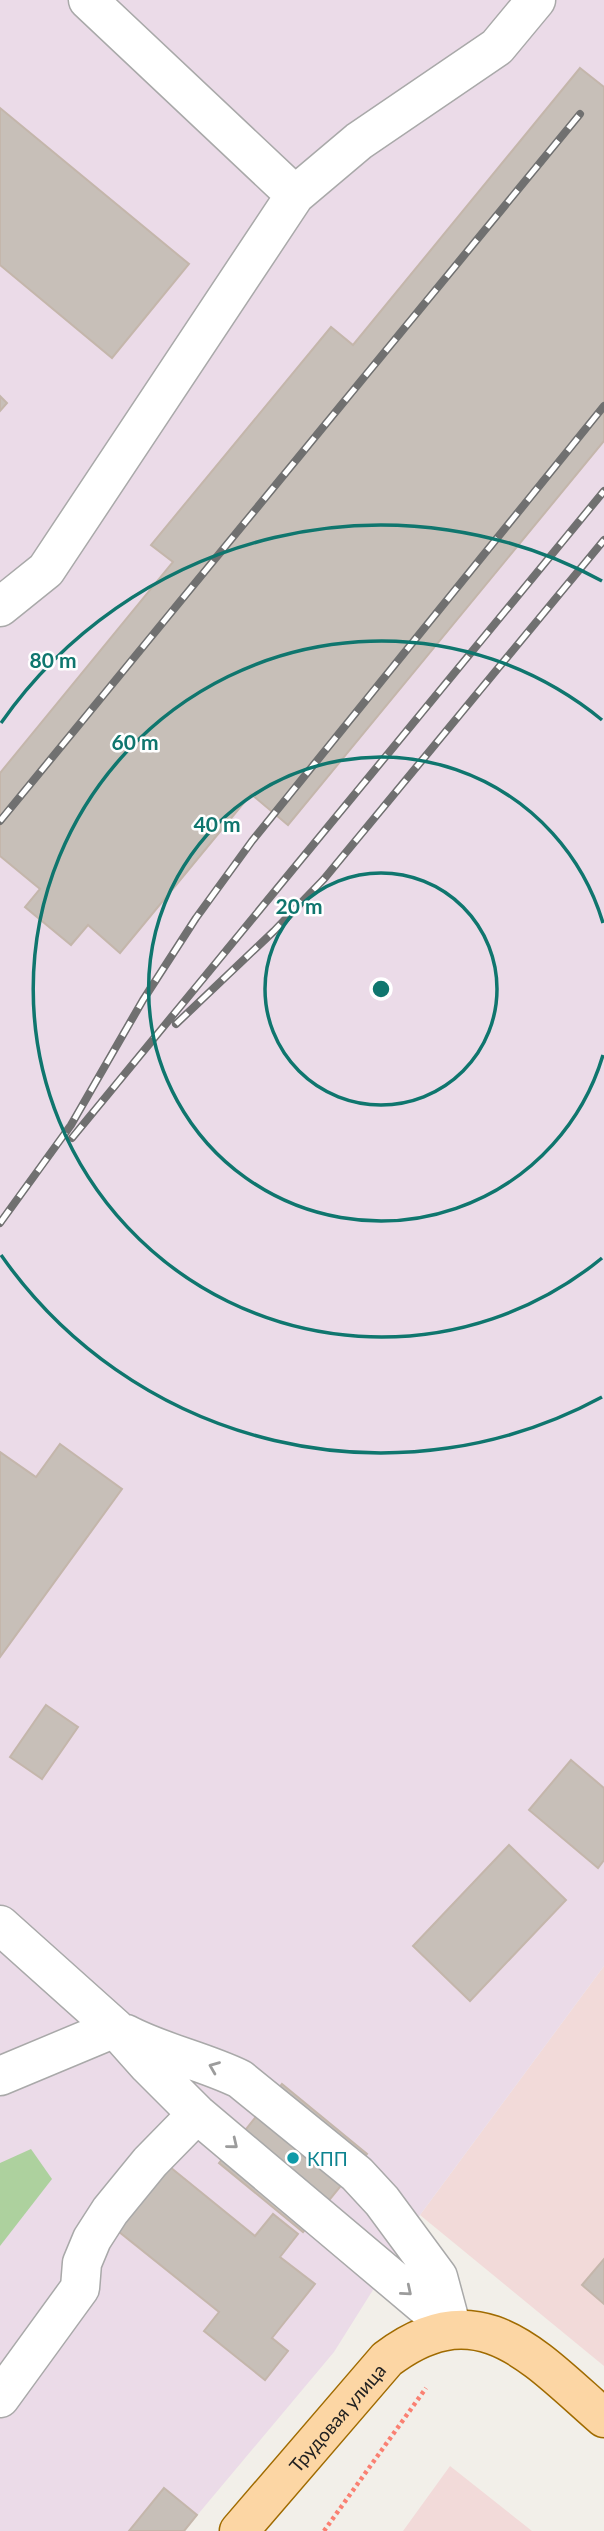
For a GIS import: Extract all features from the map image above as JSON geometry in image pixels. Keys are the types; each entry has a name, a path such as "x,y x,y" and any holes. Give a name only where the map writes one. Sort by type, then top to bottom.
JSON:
{"main road":[{"path":"452,2329 471,2329 487,2333 522,2349 604,2418"},
{"name":"Трудовая улица","path":"239,2531 387,2359 420,2337 452,2329"}],"lane":[{"path":"88,0 296,195"},
{"path":"0,607 46,570 296,195 359,141 497,47 536,0"},
{"path":"0,1925 115,2028 197,2114 452,2329"},
{"path":"0,2076 115,2028"},
{"path":"115,2028 141,2042 240,2079 356,2174 382,2201 438,2277 452,2329"},
{"path":"0,2398 80,2288 82,2263 92,2239 110,2211 150,2162 197,2114"}],"path":[{"path":"324,2531 426,2388"}],"shaded area":[{"path":"0,0 604,0 604,1966 420,2215 334,2352 184,2531 0,2531"},
{"path":"604,1966 604,2366 420,2215"},
{"path":"450,2466 532,2531 403,2531"}],"green space":[{"path":"31,2149 52,2179 0,2246 0,2163"}],"building":[{"path":"580,68 604,87 604,441 288,825 251,794 120,953 88,925 71,945 25,907 40,889 0,856 0,773 173,562 151,545 331,327 353,345"},
{"path":"0,108 189,264 112,358 0,265"},
{"path":"0,396 7,403 0,411"},
{"path":"60,1444 122,1489 0,1657 0,1452 36,1477"},
{"path":"46,1705 78,1727 42,1779 10,1757"},
{"path":"571,1760 604,1788 604,1860 598,1868 529,1810"},
{"path":"509,1845 566,1900 470,2001 413,1946"},
{"name":"КПП","path":"282,2084 367,2154 303,2232 219,2163"},
{"path":"170,2167 255,2236 273,2214 298,2234 280,2257 315,2284 272,2338 288,2351 265,2380 204,2331 219,2312 118,2231"},
{"path":"604,2259 604,2304 582,2285"},
{"path":"164,2488 197,2515 184,2531 129,2531"}],"railway":[{"path":"0,821 580,114"},
{"path":"0,1223 71,1125 143,1000 196,918 252,841 604,406"},
{"path":"72,1138 604,491"},
{"path":"176,1024 274,931 324,879 604,540"}],"place":[{"name":"КПП","path":"293,2158"}]}
